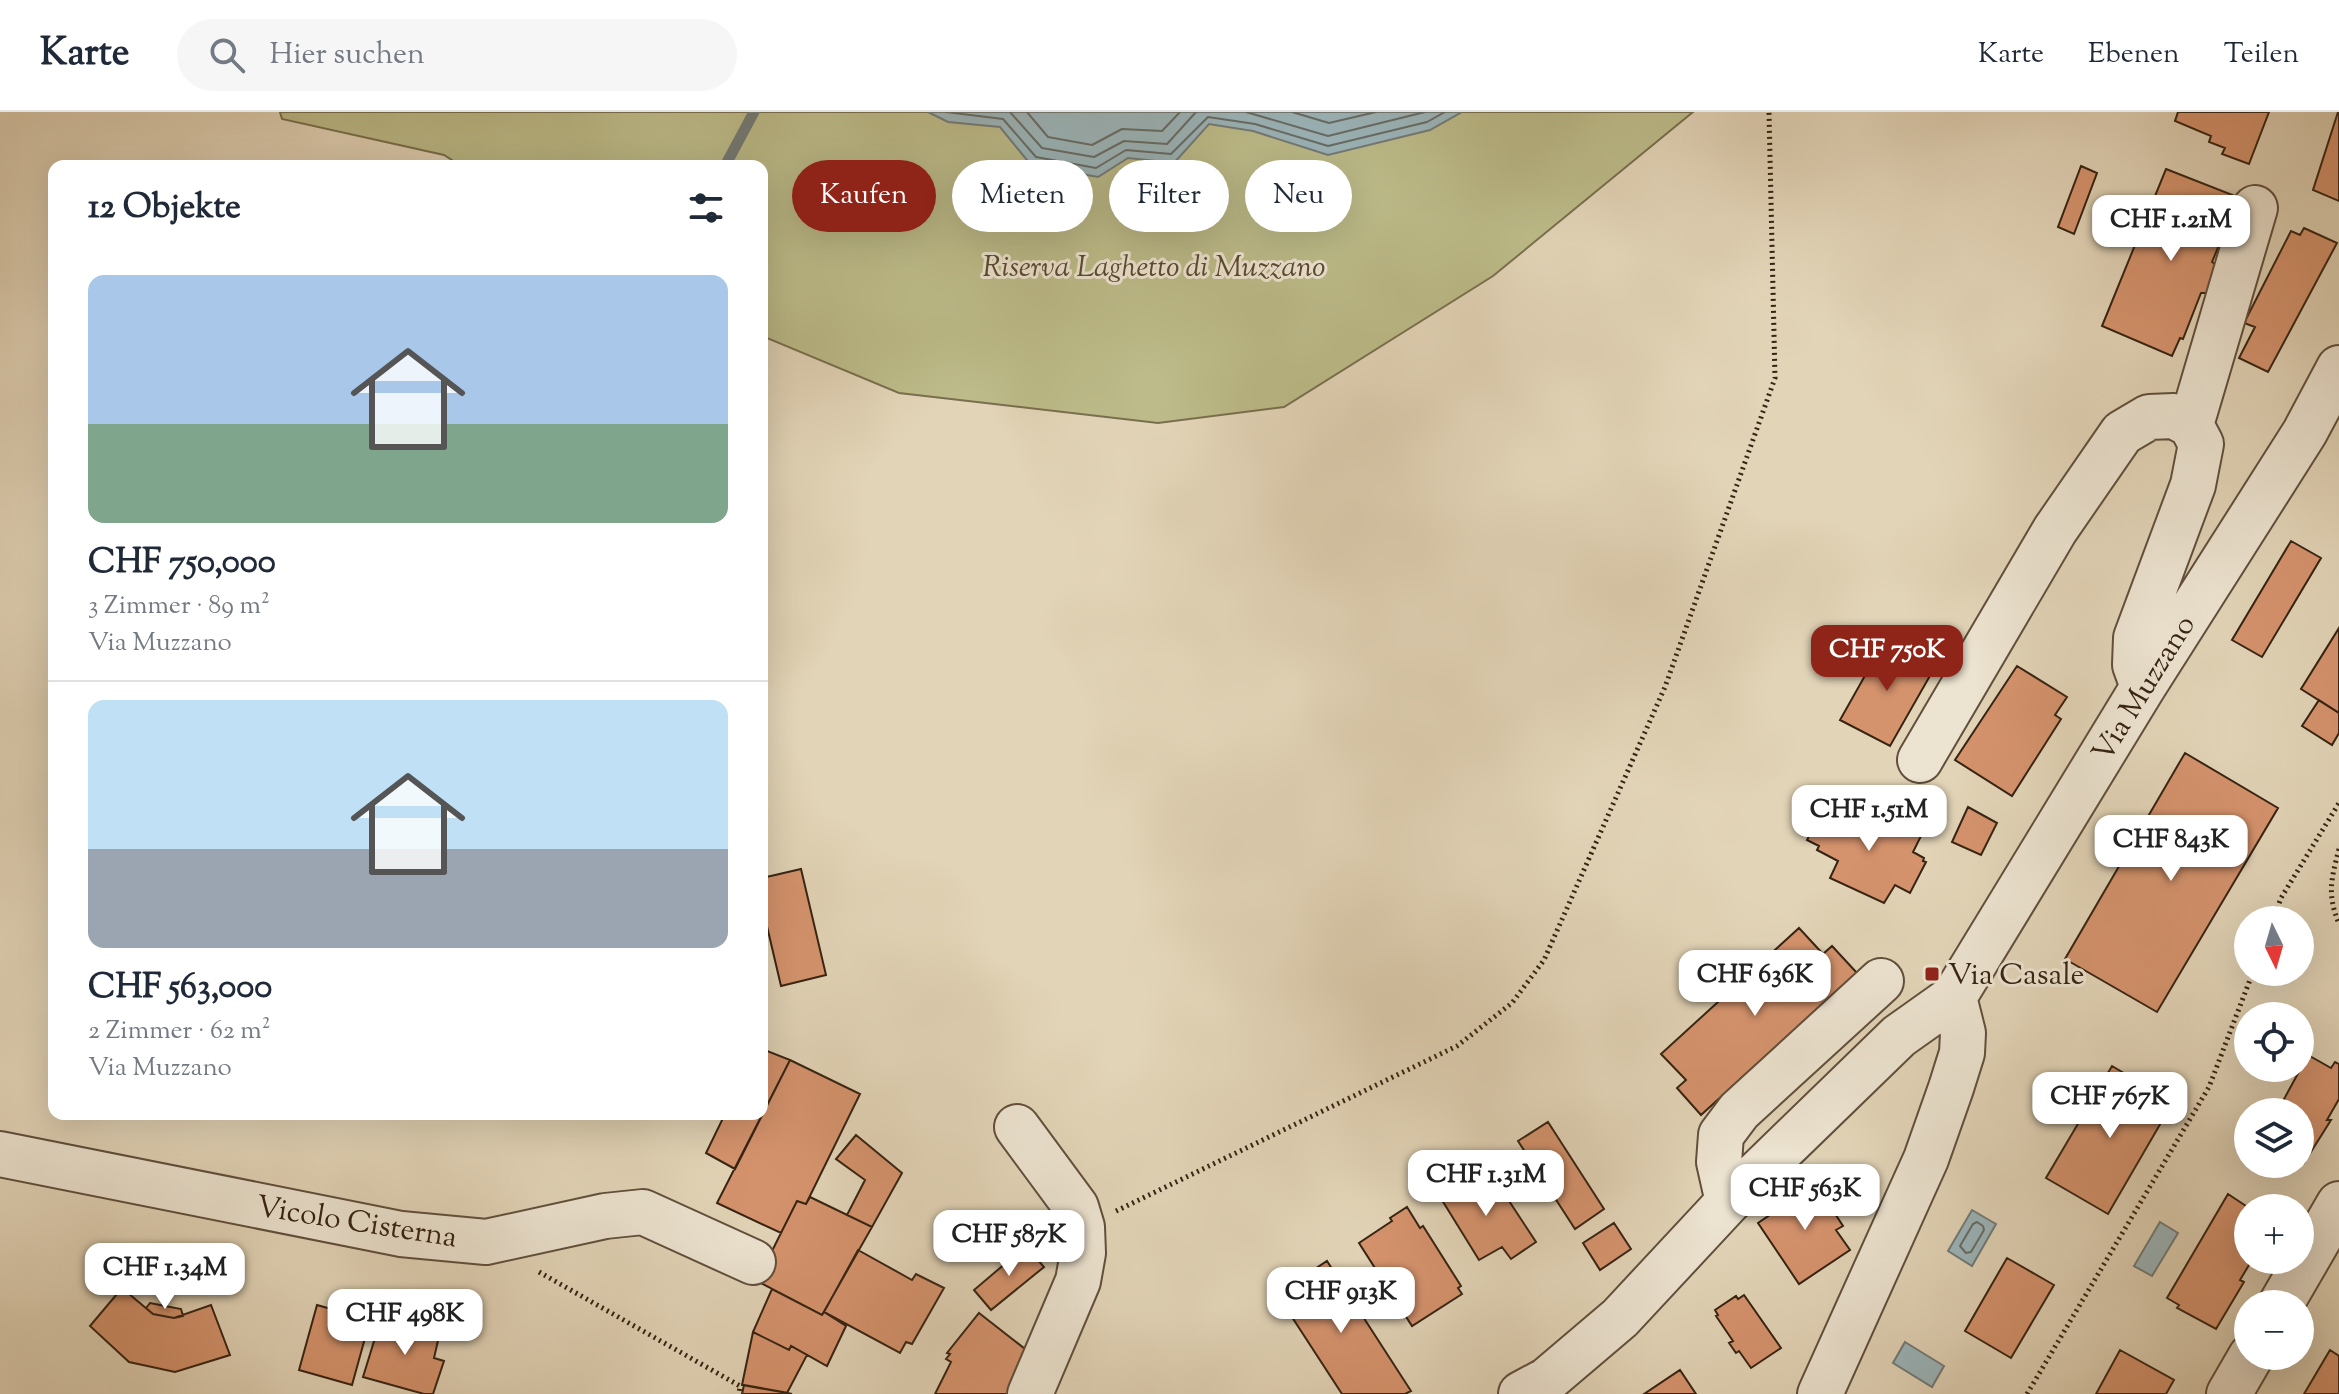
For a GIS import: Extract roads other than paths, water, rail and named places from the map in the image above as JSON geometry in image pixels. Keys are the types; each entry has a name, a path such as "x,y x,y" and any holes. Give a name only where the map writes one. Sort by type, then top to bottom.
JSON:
{"street":[{"path":"2191,425 2255,208"},
{"name":"Via Muzzano","path":"1521,1394 1547,1380 1620,1318 1728,1202 1899,1036 1954,997 2143,687 2305,432 2339,368"},
{"path":"1920,760 2055,530 2122,433 2149,417 2174,416 2191,425 2201,444 2193,485 2136,638 2135,665 2143,687"},
{"path":"1728,1202 1719,1162 1721,1135 1739,1111 1881,981"},
{"path":"1820,1394 1926,1159 1951,1088 1962,1053 1963,1033 1954,997"},
{"path":"1017,1127 1076,1207 1082,1227 1083,1253 1078,1281 1030,1394"},
{"name":"Vicolo Cisterna","path":"0,1154 401,1234 486,1242 605,1216 643,1212 753,1262"},
{"path":"2289,1290 2339,1204"},
{"path":"2229,1394 2243,1370"}],"water":[{"path":"928,112 1462,112 1430,130 1328,155 1253,131 1209,124 1177,160 1109,160 1109,170 1098,177 1093,176 1093,160 1027,160 1000,127 948,122"},
{"path":"1972,1210 1996,1224 1972,1266 1948,1251"},
{"path":"2160,1222 2178,1233 2152,1276 2134,1266"},
{"path":"1905,1342 1944,1366 1932,1387 1893,1363"}],"waterway":[{"path":"728,160 754,112"}],"place":[{"name":"Via Casale","path":"1932,974"}],"park label":[{"name":"Riserva Laghetto di Muzzano","path":"1154,266"}]}
